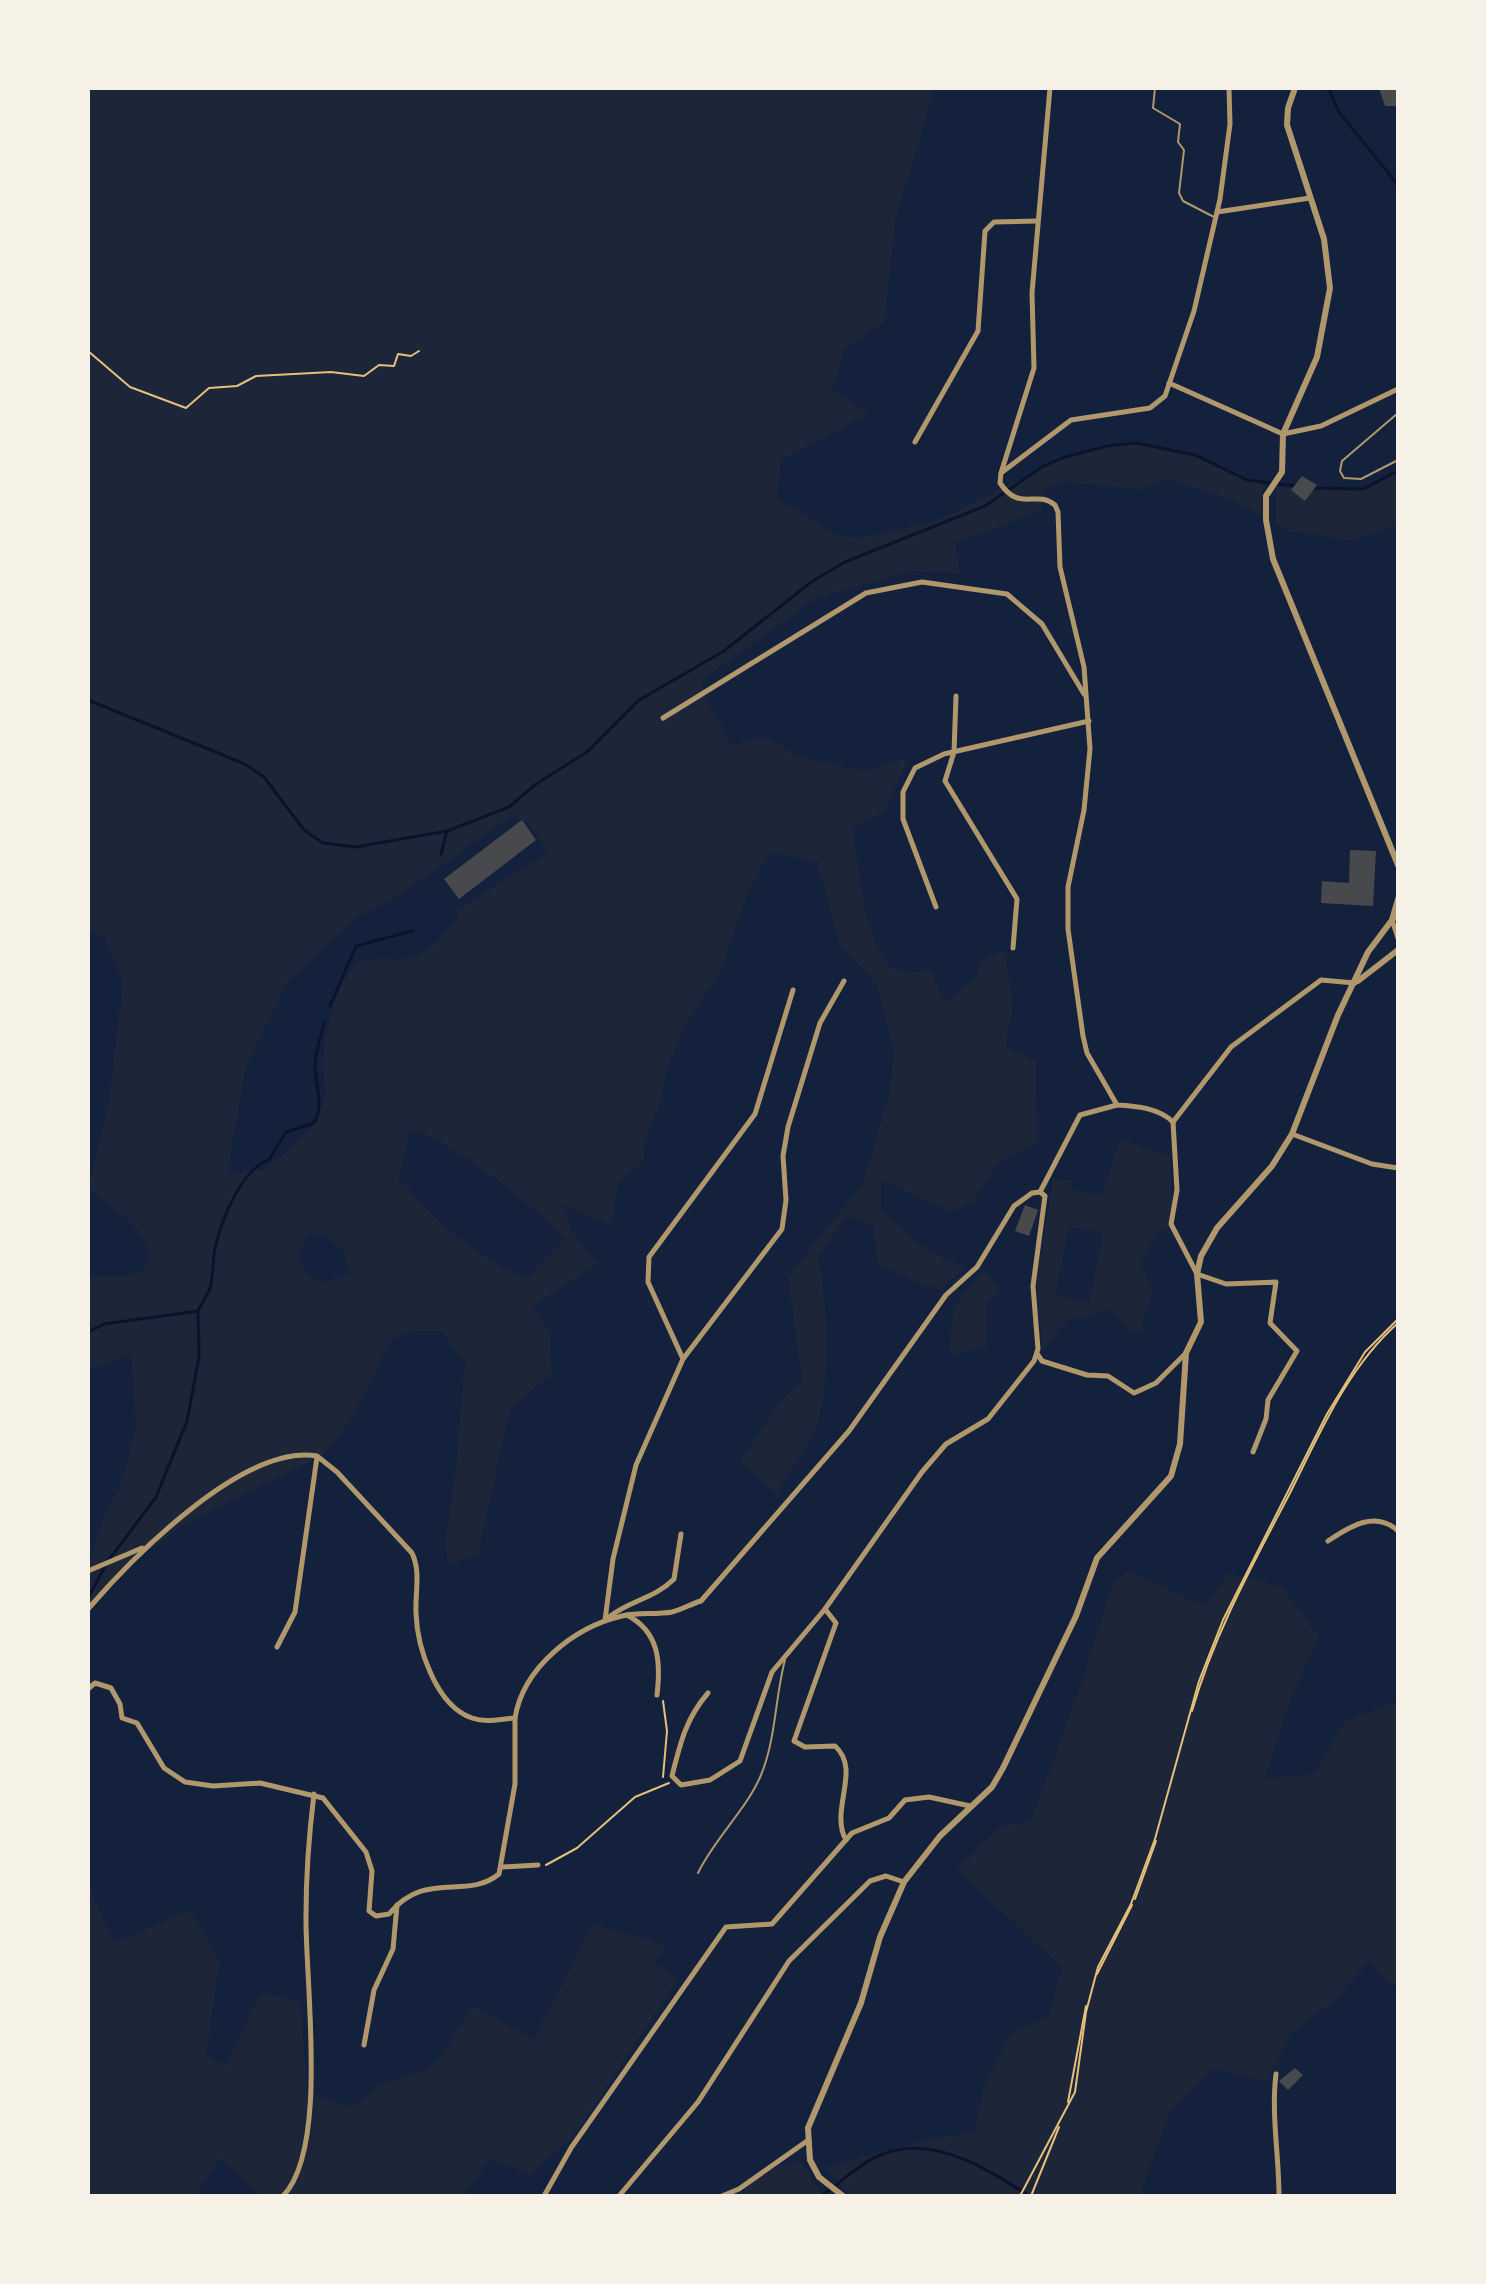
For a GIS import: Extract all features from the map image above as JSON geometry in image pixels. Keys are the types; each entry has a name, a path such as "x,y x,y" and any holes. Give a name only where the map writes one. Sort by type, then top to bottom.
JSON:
{"street":[{"path":"1050,88 1032,293 1034,368 1000,483 1008,496 1029,501 1049,500 1058,512 1060,567 1084,667 1089,721 1084,810 1068,887 1068,929 1087,1053 1117,1105"},
{"path":"1001,473 1071,420 1158,405 1169,383 1194,311 1216,214 1230,124 1229,88"},
{"path":"1295,88 1288,108 1287,125 1324,239 1330,288 1317,357 1283,434 1282,472 1266,496 1266,520 1273,559 1398,865"},
{"path":"1216,214 1310,198"},
{"path":"915,442 978,331 985,231 994,222 1038,221"},
{"path":"1169,383 1283,434 1321,426 1398,389"},
{"path":"663,718 866,593 922,582 1007,594 1042,624 1085,695"},
{"path":"956,696 954,752 945,771 946,785 1019,904 1013,948"},
{"path":"936,907 903,819 903,792 915,768 954,752 1089,721"},
{"path":"1398,899 1394,934 1398,938"},
{"path":"605,1620 626,1615 671,1612 701,1601 849,1431 946,1295 977,1267 1014,1206 1032,1193 1040,1192 1045,1196 1033,1286 1038,1355 1042,1361 1087,1375 1108,1376 1128,1392 1156,1383 1186,1353 1201,1322 1197,1274 1201,1256 1217,1228 1258,1185 1292,1134 1368,952 1395,918"},
{"path":"1253,1452 1266,1419 1268,1400 1297,1356 1294,1344 1270,1323 1278,1286 1273,1281 1226,1284 1197,1274 1171,1224 1177,1190 1173,1122 1231,1047 1321,980 1355,983 1398,950"},
{"path":"605,1620 615,1547 636,1465 683,1359 782,1229 786,1200 783,1156 788,1127 820,1023 844,981"},
{"path":"683,1359 648,1282 649,1257 755,1114 793,990"},
{"path":"1040,1192 1080,1115 1117,1105 1138,1107 1166,1116 1173,1122"},
{"path":"1292,1134 1372,1164 1398,1168"},
{"path":"842,2195 819,2177 810,2160 808,2128 861,2003 880,1937 904,1882 940,1836 992,1787 1003,1768 1076,1616 1097,1558 1171,1476 1180,1444 1186,1353"},
{"path":"708,1693 691,1712 673,1780 681,1785 710,1780 740,1761 772,1672 825,1609 922,1472 946,1444 988,1419 1038,1355"},
{"path":"88,1609 148,1546 229,1481 258,1464 287,1457 317,1456 348,1483 412,1553 417,1564 416,1614 420,1638 442,1692 452,1705 472,1718 490,1721 515,1718"},
{"path":"277,1647 295,1612 317,1456"},
{"path":"1328,1541 1351,1527 1374,1520 1386,1521 1398,1531"},
{"path":"88,1689 95,1683 111,1688 120,1704 122,1718 142,1728 157,1758 174,1776 199,1786 235,1782 283,1786 323,1798 366,1852 372,1871 371,1914 389,1914 413,1893 432,1887 482,1884 499,1874 503,1867 515,1784 518,1701 531,1678 564,1644 621,1607 652,1598 674,1579 681,1534"},
{"path":"88,1571 148,1546"},
{"path":"825,1609 836,1623 794,1741 809,1747 835,1746 843,1755 846,1774 839,1814 846,1840"},
{"path":"626,1615 642,1623 656,1644 657,1695"},
{"path":"283,2196 298,2173 312,2092 306,1913 314,1794"},
{"path":"544,2196 571,2148 726,1927 772,1924 858,1828 889,1818 905,1800 915,1797 970,1806"},
{"path":"503,1867 538,1865"},
{"path":"619,2196 698,2102 789,1961 870,1881 886,1876 904,1882"},
{"path":"364,2045 374,1990 393,1949 397,1904"},
{"path":"1276,2074 1273,2107 1279,2156 1279,2196"},
{"path":"722,2196 739,2189 807,2141"}],"lane":[{"path":"1155,88 1153,108 1180,124 1178,142 1184,150 1179,193 1183,201 1216,214"},
{"path":"1398,413 1342,461 1340,474 1348,480 1361,479 1398,460"},
{"path":"698,1873 713,1844 735,1820 762,1774 786,1655"}],"path":[{"path":"88,351 130,387 186,408 209,388 237,386 256,376 331,372 364,376 379,365 394,366 398,354 411,356 419,351"},
{"path":"1020,2196 1075,2092 1086,2012 1098,1967 1131,1904 1155,1839 1199,1681 1223,1620 1327,1414 1365,1352 1398,1321"},
{"path":"1031,2196 1069,2099 1087,2003 1150,1857 1199,1685 1224,1622 1339,1399 1364,1357 1398,1321"},
{"path":"657,1695 665,1704 667,1731 662,1777 667,1781 673,1780"},
{"path":"538,1865 548,1864 577,1848 635,1797 673,1780"}],"shaded area":[{"path":"88,88 935,88 896,217 884,322 845,348 832,390 869,414 781,460 777,498 836,535 861,538 935,521 1060,460 1111,445 1144,443 1192,454 1263,485 1262,516 1230,499 1168,479 1140,490 1061,481 1045,489 1041,511 955,543 960,573 912,571 818,597 701,681 710,707 732,745 762,737 780,744 793,755 866,772 909,757 884,812 853,827 870,929 887,963 899,971 911,973 930,970 945,1003 976,977 981,960 1004,950 1013,1005 1006,1047 1036,1061 1037,1143 999,1162 973,1202 951,1212 881,1180 881,1209 919,1243 965,1266 942,1289 878,1265 873,1225 847,1216 818,1258 826,1338 823,1402 811,1437 777,1494 740,1461 782,1399 802,1381 788,1276 863,1184 890,1090 894,1048 876,984 840,945 817,862 769,852 748,893 722,968 686,1024 667,1068 661,1101 645,1138 644,1161 619,1181 611,1225 563,1205 570,1229 597,1264 533,1306 550,1333 552,1374 510,1409 478,1555 448,1565 445,1542 455,1476 465,1363 441,1331 415,1331 392,1339 342,1432 318,1458 184,1524 128,1562 88,1606 88,1568 104,1516 120,1487 136,1426 131,1354 88,1369 88,1276 134,1274 148,1263 149,1252 144,1239 134,1227 88,1188 109,1100 123,983 104,936 88,933","holes":["513,815 529,824 548,852 456,911 457,918 453,924 438,941 419,955 405,959 366,960 354,967 340,988 331,1013 323,1065 325,1097 315,1122 266,1170 227,1174 246,1067 288,981 356,918 402,894","410,1130 426,1135 491,1175 565,1238 526,1279 456,1236 399,1178","309,1233 325,1235 346,1254 348,1274 323,1282 308,1275 297,1256"]},
{"path":"1398,471 1398,525 1350,540 1289,531 1276,523 1276,487 1363,489"},
{"path":"1120,1139 1170,1156 1172,1202 1167,1230 1159,1229 1140,1263 1153,1291 1140,1332 1129,1330 1110,1310 1065,1322 1043,1352 1036,1286 1053,1179 1072,1181 1072,1190 1102,1195","holes":["1069,1226 1103,1233 1089,1303 1055,1296"]},
{"path":"984,1269 999,1291 987,1302 986,1346 949,1356 953,1309"},
{"path":"1129,1570 1204,1607 1229,1573 1282,1587 1319,1636 1288,1705 1265,1778 1313,1774 1346,1721 1398,1701 1398,1984 1390,1986 1369,1961 1331,2004 1291,2033 1266,2082 1213,2068 1169,2112 1140,2196 851,2196 825,2167 930,2139 974,2132 984,2086 1011,2034 1049,2016 1062,1968 957,1869 1001,1826 1031,1821 1084,1676 1112,1585"},
{"path":"88,1885 114,1943 190,1910 220,1961 206,2054 226,2066 260,1993 300,2001 307,2091 352,2108 380,2085 425,2070 438,2061 473,2006 534,2040 592,1923 666,1946 654,1962 678,1980 575,2135 530,2175 490,2158 463,2196 260,2196 221,2158 195,2196 88,2196"},
{"path":"800,2161 824,2196 735,2196 778,2165 785,2167"}],"building":[{"path":"1379,88 1398,88 1398,106 1385,106"},
{"path":"1302,476 1317,485 1305,501 1291,490"},
{"path":"522,820 536,840 459,899 444,879"},
{"path":"1350,850 1376,851 1373,906 1321,903 1322,881 1349,883"},
{"path":"1025,1205 1038,1210 1029,1236 1015,1231"},
{"path":"1295,2068 1303,2075 1288,2090 1279,2081"}],"waterway":[{"path":"1328,88 1339,112 1398,185"},
{"path":"88,700 245,764 264,777 304,830 323,843 356,847 447,831 509,807 536,784 587,752 639,700 724,651 811,582 845,562 985,506 1042,467 1062,458 1107,446 1136,443 1195,455 1247,480 1295,486"},
{"path":"1314,488 1363,489 1398,471"},
{"path":"441,854 447,831"},
{"path":"330,1006 356,946 412,931"},
{"path":"88,1332 104,1324 198,1311 210,1288 219,1233 242,1183 259,1165 269,1160 286,1132 314,1123 319,1109 315,1061 324,1023"},
{"path":"88,1598 108,1561 156,1497 187,1421 199,1357 198,1311"},
{"path":"821,2196 859,2167 883,2154 922,2148 979,2166 1029,2196"}]}
